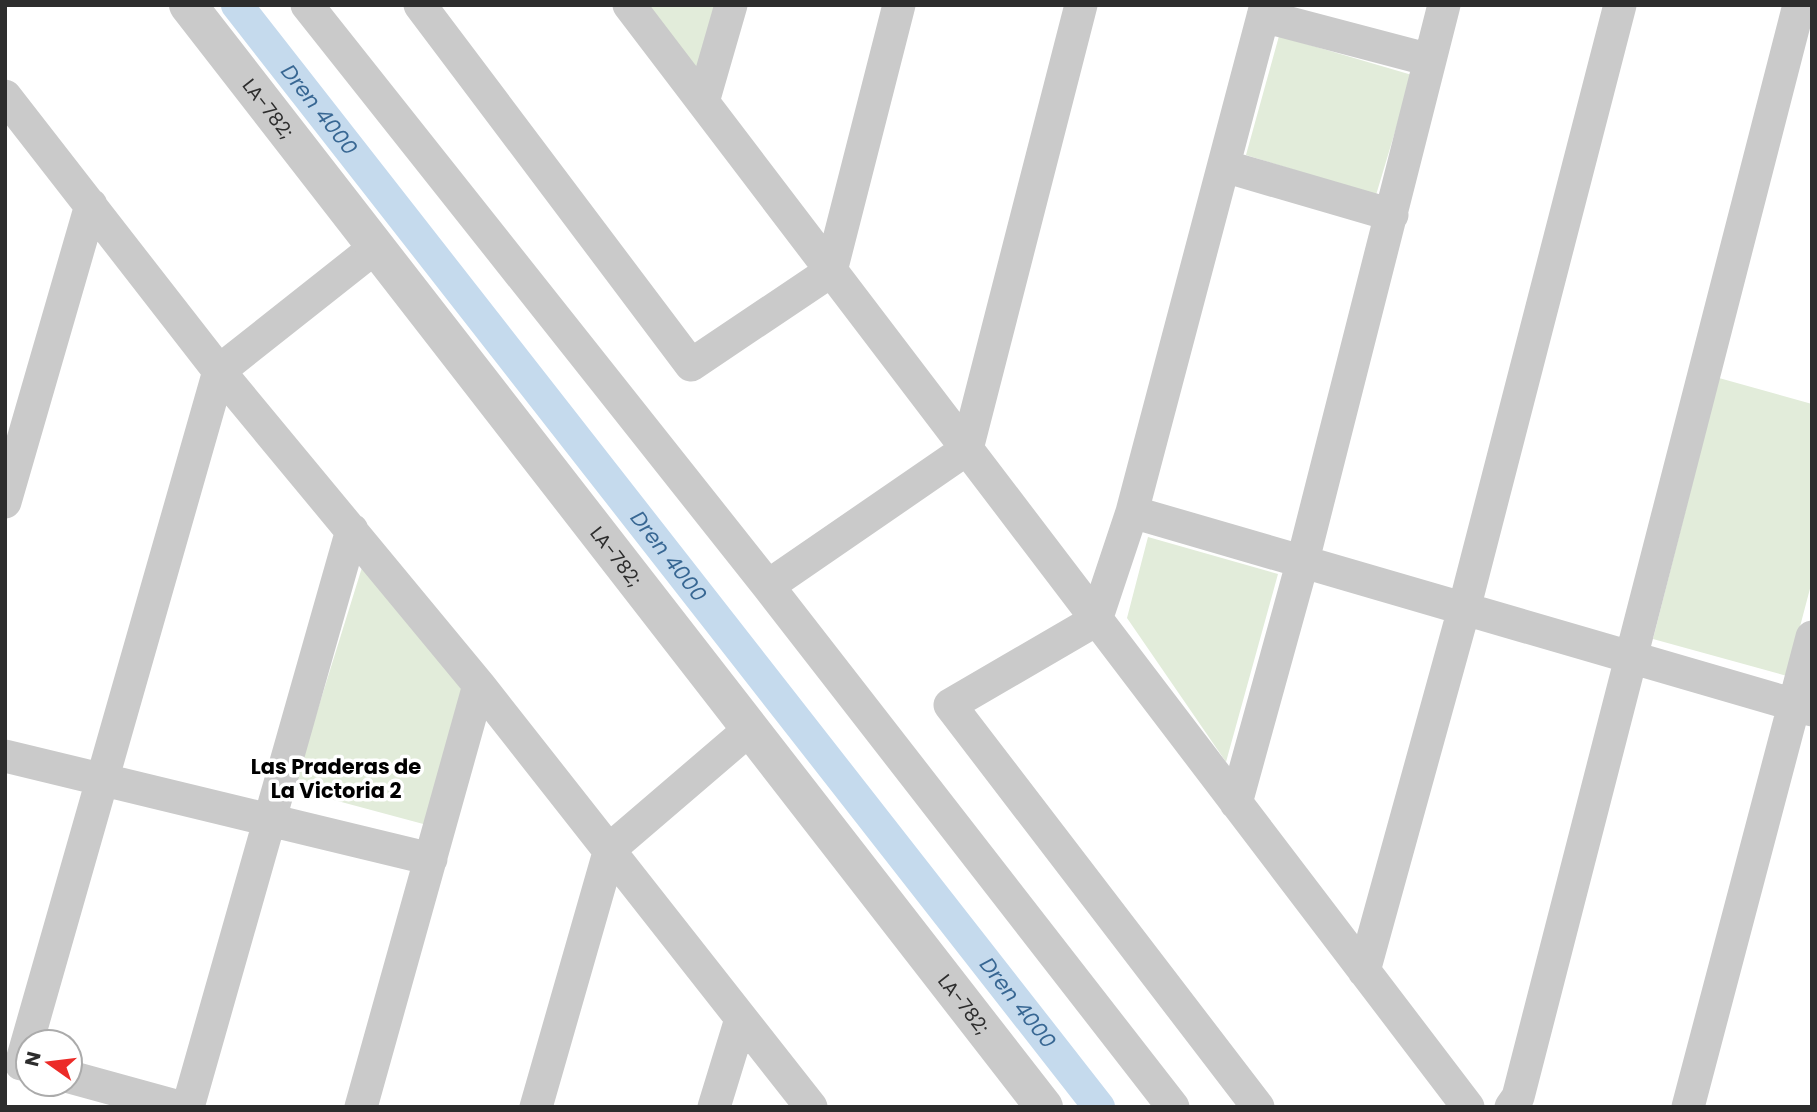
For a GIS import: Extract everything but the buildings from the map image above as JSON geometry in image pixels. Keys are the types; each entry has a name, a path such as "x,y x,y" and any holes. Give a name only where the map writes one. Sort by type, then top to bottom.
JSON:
{"street":[{"name":"LA-782;","path":"187,5 1044,1107"},
{"path":"307,5 768,586 1173,1107"},
{"path":"420,5 691,365 831,271 899,5"},
{"path":"629,5 1468,1107"},
{"path":"702,102 731,5"},
{"path":"768,586 967,449 1081,5"},
{"path":"1236,803 1302,564 1444,5"},
{"path":"1364,971 1464,609 1620,5"},
{"path":"1511,1107 1518,1097 1633,657 1798,5"},
{"path":"1258,1107 950,705 1096,620 1132,512 1264,11 1430,60"},
{"path":"5,96 219,371 479,685 811,1107"},
{"path":"1224,166 1392,215"},
{"path":"5,502 91,205"},
{"path":"29,1028 219,371 377,246"},
{"path":"1132,512 1302,564 1803,707"},
{"path":"188,1107 352,530"},
{"path":"1688,1107 1803,707 1812,637"},
{"path":"361,1107 479,685"},
{"path":"536,1107 610,849 750,729"},
{"path":"5,756 431,859"},
{"path":"714,1107 741,1019"},
{"path":"84,1081 178,1107"}],"green space":[{"path":"645,5 722,5 700,79"},
{"path":"1279,36 1412,75 1376,195 1246,155"},
{"path":"1719,378 1812,404 1812,581 1787,676 1653,639"},
{"path":"1148,537 1278,574 1226,762 1127,618"},
{"path":"364,561 467,678 427,825 293,789"}],"waterway":[{"name":"Dren 4000","path":"237,5 1099,1107"}],"district":[{"name":"Las Praderas de La Victoria 2","path":"336,779"}]}
